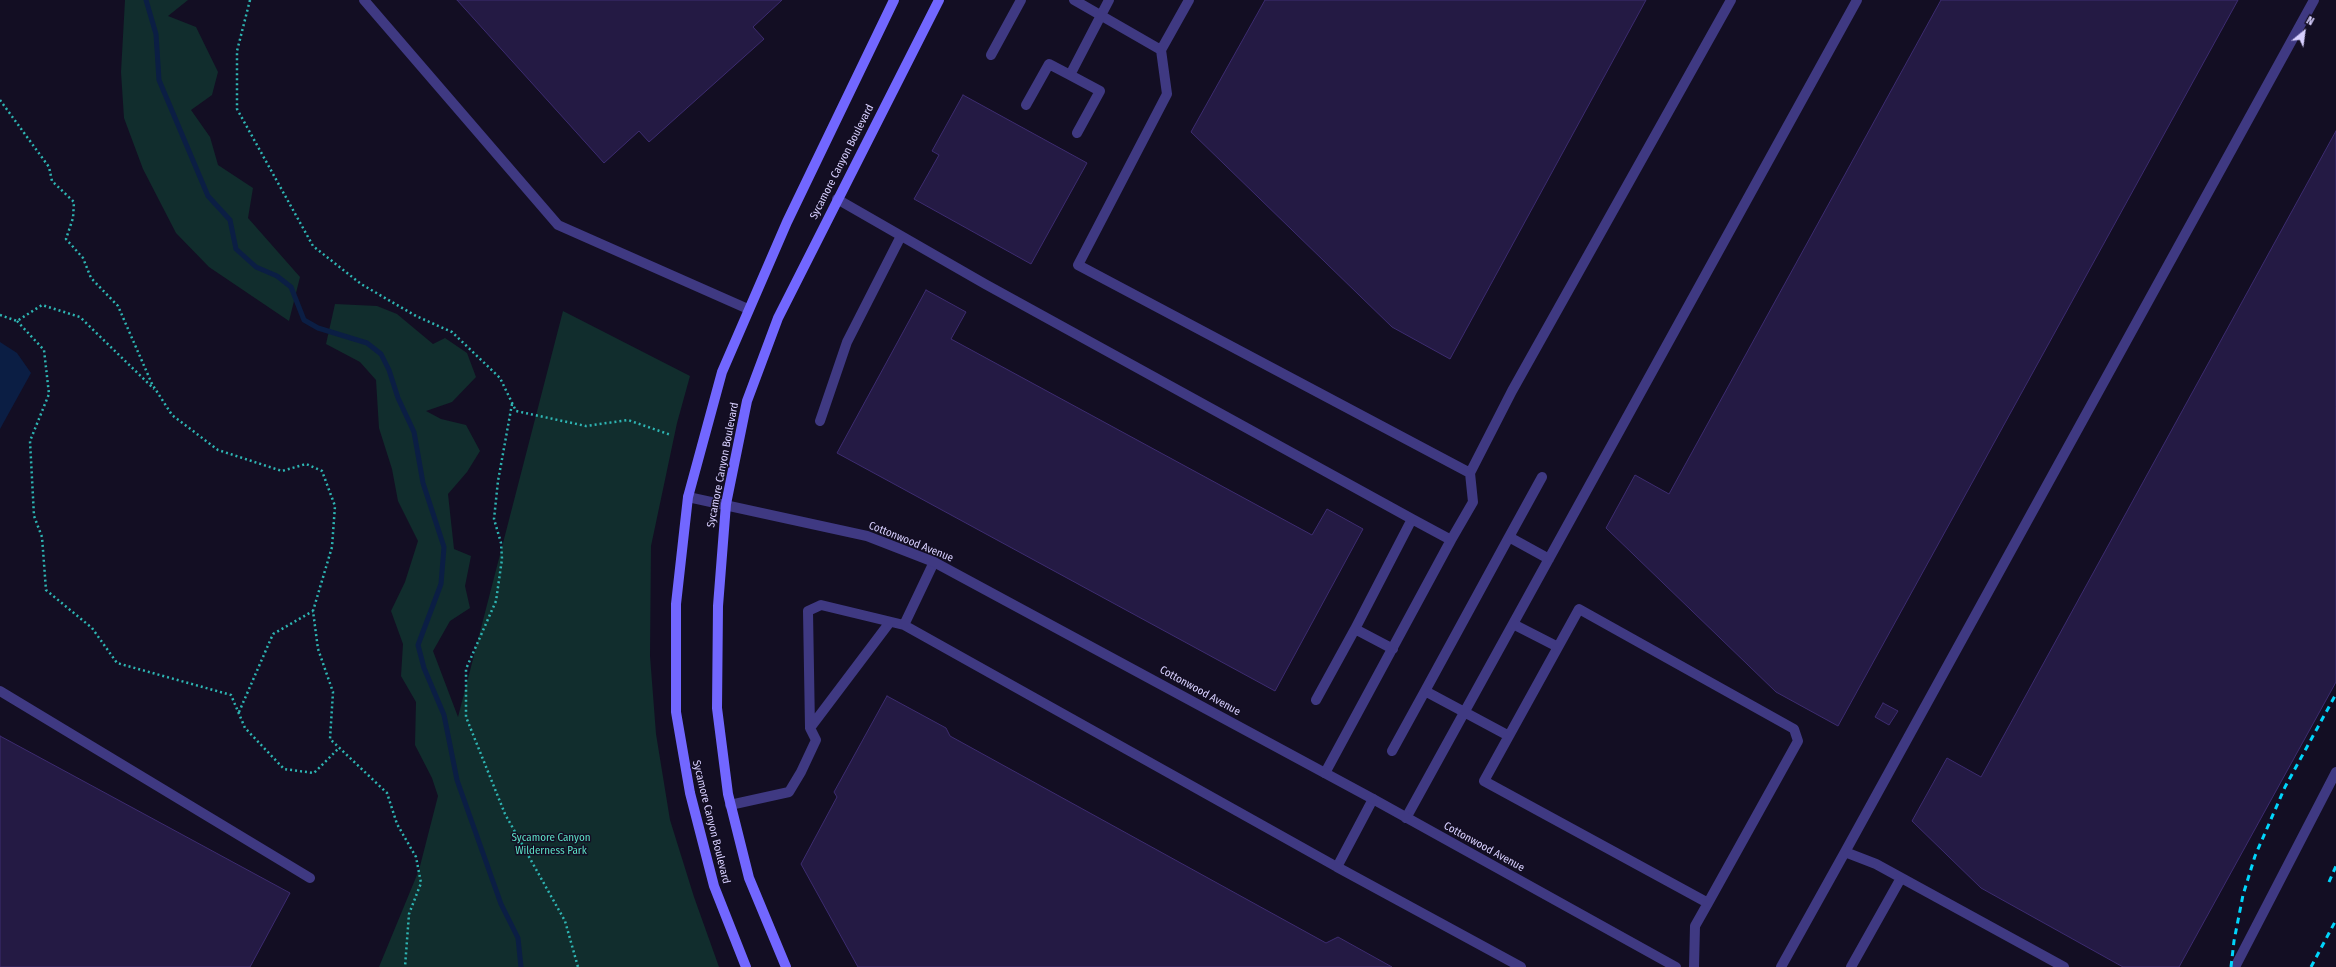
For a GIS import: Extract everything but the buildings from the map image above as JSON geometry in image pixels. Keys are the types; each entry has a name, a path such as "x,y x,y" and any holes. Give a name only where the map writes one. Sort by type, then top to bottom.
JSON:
{"main road":[{"name":"Sycamore Canyon Boulevard","path":"746,967 714,886 690,793 676,712 676,604 688,497 722,372 748,309 787,222 894,0"},
{"name":"Sycamore Canyon Boulevard","path":"786,967 749,878 730,805 717,708 718,606 726,504 747,400 778,318 939,0"}],"street":[{"path":"364,0 558,224 748,309"},
{"path":"992,55 1021,0"},
{"path":"1074,0 1161,50"},
{"path":"1070,76 1109,0"},
{"path":"1189,0 1161,50 1167,94 1078,264 1470,473"},
{"path":"1325,773 1473,502 1470,473 1516,384 1731,0"},
{"path":"1406,818 1857,0"},
{"path":"1780,967 1846,852 2314,0"},
{"path":"1026,105 1049,64 1100,91 1077,133"},
{"path":"837,199 901,236 1451,540"},
{"path":"820,422 847,342 901,236"},
{"path":"1392,751 1542,477"},
{"name":"Cottonwood Avenue","path":"688,497 726,504 867,536 934,562 1373,799 1676,967"},
{"path":"1316,700 1412,519"},
{"path":"1509,537 1549,559"},
{"path":"904,625 934,562"},
{"path":"730,805 789,792 801,772 816,740 810,728 808,611 821,605 904,625 1337,867 1522,967"},
{"path":"1694,967 1695,926 1708,903 1798,741 1794,729 1579,609 1484,781 1708,903"},
{"path":"810,728 890,622"},
{"path":"1513,624 1558,647"},
{"path":"1355,629 1393,649"},
{"path":"0,691 310,878"},
{"path":"1425,691 1509,736"},
{"path":"2236,967 2336,772"},
{"path":"1337,867 1373,799"},
{"path":"1846,852 1876,864 2064,967"},
{"path":"1851,967 1901,878"}],"path":[{"path":"250,0 237,51 237,109 313,246 362,284 416,316 452,332 500,378 516,411 586,426 628,420 671,435"},
{"path":"0,100 49,167 52,181 74,202 73,218 66,239 83,258 91,278 118,306 158,393 172,415 218,450 282,471 306,464 322,471 335,506 332,547 313,611 318,649 333,692 330,740 387,793 397,824 416,857 421,883 409,914 405,967"},
{"path":"17,321 42,305 80,317 158,393"},
{"path":"0,315 17,321 44,350 49,394 30,441 34,516 42,537 46,590 92,628 117,663 231,695 245,728 284,769 314,773 339,748"},
{"path":"512,403 498,481 494,519 501,543 502,559 496,601 466,669 466,717 505,814 565,921 578,967"},
{"path":"238,713 273,634 313,611"}],"green space":[{"path":"125,0 188,0 168,16 196,27 218,72 212,95 191,110 210,137 218,165 253,188 248,218 300,277 289,321 209,267 176,233 143,169 124,118 121,72"},
{"name":"Sycamore Canyon Wilderness Park","path":"335,304 377,306 397,314 433,344 445,338 467,353 476,377 452,402 426,411 441,419 466,425 480,451 467,472 448,494 454,549 471,556 465,586 470,608 450,621 433,651 458,717 563,311 690,376 677,423 651,546 650,656 656,734 670,820 694,897 719,967 379,967 419,870 438,796 432,778 415,745 416,702 401,676 403,644 391,611 405,582 418,541 398,501 392,469 379,428 376,380 360,362 326,344"}],"water":[{"path":"0,342 17,353 31,373 0,429"}],"waterway":[{"path":"146,0 156,34 159,80 208,196 230,220 236,249 256,267 277,276 291,287 304,320 318,328 367,343 381,354 389,370 398,398 414,432 423,483 444,547 441,584 418,645 424,668 444,715 457,780 501,904 518,938 521,967"}],"railway":[{"path":"2231,967 2234,941 2243,895 2255,856 2285,787 2336,694"},
{"path":"2329,882 2336,866"},
{"path":"2311,967 2336,920"}]}
